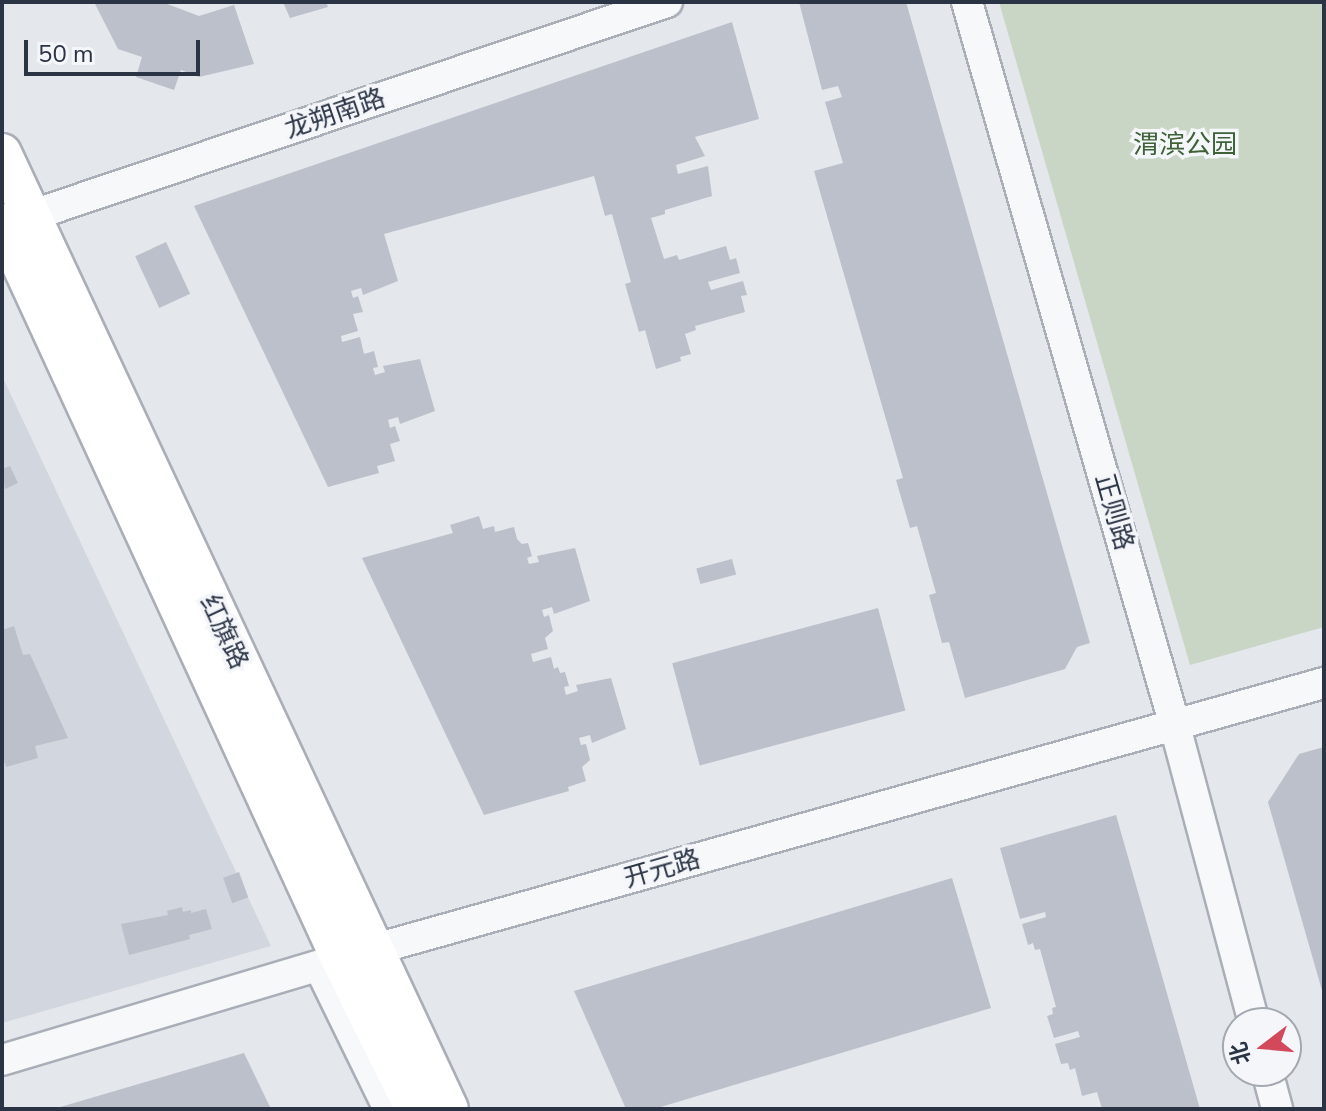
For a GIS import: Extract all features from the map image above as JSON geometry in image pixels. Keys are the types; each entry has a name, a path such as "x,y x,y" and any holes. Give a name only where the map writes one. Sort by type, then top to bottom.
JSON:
{"main road":[{"name":"红旗路","path":"2,153 9,222 415,1109"},
{"name":"红旗路","path":"344,958 449,1109"}],"street":[{"name":"龙朔南路","path":"9,222 667,2"},
{"name":"正则路","path":"967,2 1175,726 1250,1007"},
{"name":"开元路","path":"2,1060 344,958 1324,683"},
{"path":"344,958 389,1109"},
{"path":"1271,1087 1277,1109"}],"shaded area":[{"path":"2,376 271,946 2,1023"}],"green space":[{"name":"渭滨公园","path":"999,2 1324,2 1324,627 1190,665"}],"building":[{"path":"94,2 162,2 199,16 234,5 254,64 199,77 181,70 174,90 136,77 142,57 118,49"},
{"path":"283,2 326,2 328,7 290,18"},
{"path":"799,2 906,2 1090,643 1077,647 1065,669 965,698 949,642 942,643 929,595 936,593 917,526 910,528 896,480 903,478 814,171 843,163 825,102 842,97 838,86 822,90"},
{"path":"732,22 759,119 695,137 705,156 676,165 678,174 708,166 712,196 665,210 665,214 651,218 664,259 677,255 679,260 726,246 730,260 736,258 740,273 708,282 711,290 743,281 747,295 741,296 745,312 695,326 696,330 685,334 691,354 680,357 681,361 656,369 645,330 639,332 625,284 631,282 612,214 605,216 594,176 384,234 398,281 363,295 361,288 351,291 353,298 358,296 363,312 353,314 358,331 341,336 342,342 360,337 364,354 374,351 378,367 373,368 375,375 385,372 383,366 420,359 435,411 400,424 398,417 388,420 390,428 395,426 400,441 390,444 395,461 377,466 379,473 328,487 194,206"},
{"path":"166,242 190,294 159,308 135,256"},
{"path":"10,466 18,483 5,489 2,469"},
{"path":"479,516 483,529 494,526 495,532 514,527 517,539 522,544 528,543 532,556 527,558 529,564 539,562 537,556 575,548 590,601 554,614 552,607 542,610 544,617 549,615 553,631 545,638 548,649 531,654 533,662 551,657 554,669 558,667 560,673 565,672 569,686 564,687 566,695 578,691 576,685 611,678 626,729 592,743 590,735 579,738 581,745 586,744 590,760 582,767 586,781 568,787 569,791 484,815 362,558 453,533 450,525"},
{"path":"732,559 736,574 700,584 696,569"},
{"path":"878,608 905,710 700,766 672,663"},
{"path":"14,626 23,655 30,654 68,738 35,746 38,758 6,767 2,753 2,630"},
{"path":"1324,747 1323,994 1268,802 1299,754"},
{"path":"1116,815 1200,1109 1102,1109 1097,1092 1082,1096 1075,1068 1070,1070 1068,1063 1061,1064 1055,1044 1080,1037 1078,1031 1054,1038 1047,1016 1053,1014 1052,1008 1056,1007 1040,949 1035,950 1033,943 1028,945 1022,924 1046,917 1045,912 1020,919 1000,848"},
{"path":"239,872 248,897 232,903 223,878"},
{"path":"952,878 991,1008 654,1109 626,1109 574,991"},
{"path":"182,907 183,912 191,910 191,913 206,909 212,929 189,935 190,939 129,955 121,924 168,915 167,911"},
{"path":"244,1053 271,1109 57,1109 57,1108"}]}
